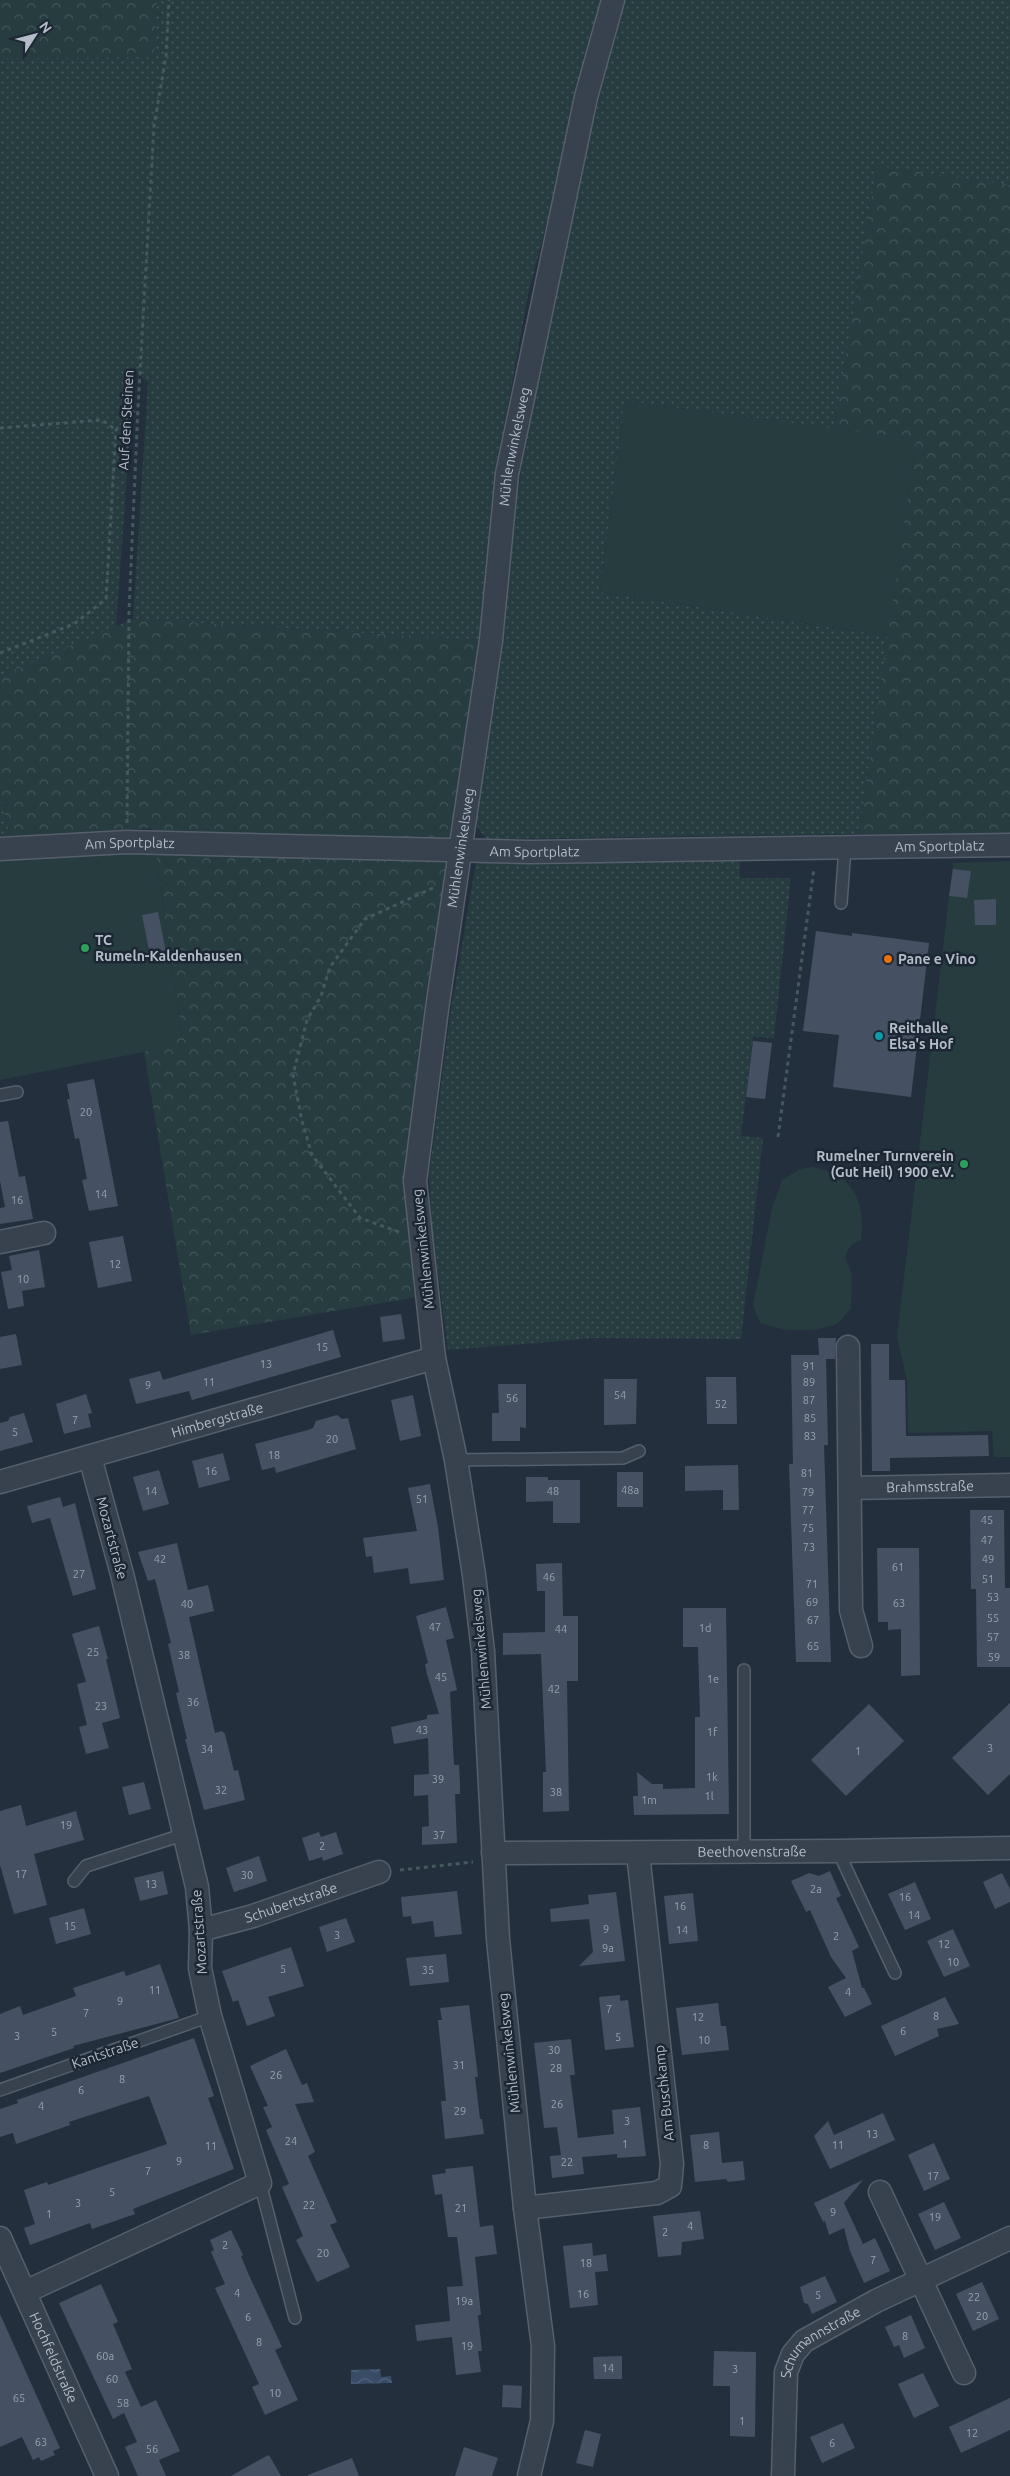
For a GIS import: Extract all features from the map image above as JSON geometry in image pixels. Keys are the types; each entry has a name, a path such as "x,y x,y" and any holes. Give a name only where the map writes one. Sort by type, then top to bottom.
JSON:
{"street":[{"name":"Mühlenwinkelsweg","path":"528,2476 542,2421 544,2346 525,2208 499,1949 483,1652 474,1575 456,1460 434,1358 415,1181 491,640 507,474 586,97 613,0"},
{"name":"Am Sportplatz","path":"0,849 127,842 530,852 1010,845"},
{"path":"0,1242 44,1233"},
{"path":"848,1347 851,1610 861,1646"},
{"name":"Himbergstraße","path":"0,1482 434,1358"},
{"name":"Mozartstraße","path":"90,1457 122,1574 197,1887 201,1930 200,1968 210,2016 260,2183"},
{"name":"Brahmsstraße","path":"850,1488 1010,1485"},
{"name":"Beethovenstraße","path":"493,1857 1010,1848"},
{"name":"Am Buschkamp","path":"525,2208 657,2193 670,2186 672,2164 638,1853"},
{"name":"Schubertstraße","path":"201,1930 253,1916 379,1872"},
{"path":"25,2292 260,2183"},
{"path":"880,2192 964,2373"},
{"name":"Hochfeldstraße","path":"0,2238 108,2476"},
{"name":"Schumannstraße","path":"783,2476 786,2372 794,2354 804,2341 876,2301 1010,2238"}],"lane":[{"path":"841,903 845,848"},
{"path":"0,1095 17,1092"},
{"path":"456,1460 623,1458 640,1450"},
{"path":"744,1670 744,1852"},
{"path":"74,1881 86,1866 185,1834"},
{"path":"838,1851 895,1973"},
{"name":"Kantstraße","path":"0,2090 210,2016"},
{"path":"260,2183 295,2318"}],"path":[{"name":"Auf den Steinen","path":"127,842 129,611 138,407 154,126 166,56 169,0"},
{"path":"0,653 74,624 106,598 116,430 138,407"},
{"path":"0,428 102,420 116,430"},
{"path":"778,1137 816,848"},
{"path":"423,1248 399,1232 360,1218 312,1155 302,1121 293,1075 307,1020 321,996 330,967 365,919 433,888 459,872"},
{"path":"379,1872 493,1857"}],"green space":[{"path":"0,0 157,0 154,57 0,58"},
{"path":"157,0 605,0 528,295 495,477 479,640 133,619 148,383 135,370 134,385 127,402 123,406 131,420 116,627 0,676 0,58 154,57"},
{"path":"624,0 1010,0 1010,185 877,167 834,429 625,401 600,592 888,636 859,834 486,839 474,822 504,585 534,385 595,103"},
{"path":"877,166 1010,185 1010,833 859,834 916,439 834,429"},
{"path":"625,401 916,439 888,636 600,592"},
{"path":"133,619 479,640 423,1019 404,1181 418,1297 191,1335 144,1052 182,1036 152,828 10,836 0,792 0,676"},
{"path":"0,792 10,836 0,837"},
{"name":"TC Rumeln-Kaldenhausen","path":"155,849 182,1037 144,1052 0,1080 0,860"},
{"path":"740,858 740,878 791,878 774,1038 753,1037 741,1136 763,1138 741,1339 596,1338 448,1350 432,1226 429,1175 451,1010 476,862"},
{"name":"Rumelner Turnverein (Gut Heil) 1900 e.V.","path":"1010,861 1010,1457 994,1457 992,1431 908,1433 907,1380 897,1337 953,863"},
{"path":"813,1167 838,1176 847,1183 859,1202 862,1226 861,1240 851,1245 845,1256 852,1275 851,1308 839,1322 825,1328 796,1330 777,1328 760,1322 753,1306 772,1208 782,1180 800,1169"}],"water":[{"path":"380,2369 381,2377 391,2376 392,2383 351,2384 351,2370"}],"building":[{"path":"953,869 971,871 967,898 949,896"},
{"path":"996,899 996,925 975,925 974,900"},
{"path":"158,912 166,952 150,955 142,915"},
{"path":"816,931 852,936 852,933 929,943 911,1097 833,1087 839,1035 803,1031"},
{"path":"753,1041 772,1043 765,1099 746,1097"},
{"path":"94,1079 118,1206 89,1211 82,1180 87,1179 79,1138 75,1139 67,1099 70,1099 67,1084"},
{"path":"8,1121 19,1177 25,1176 33,1219 0,1224 0,1208 5,1207 0,1181 0,1122"},
{"path":"123,1236 132,1281 98,1288 89,1242"},
{"path":"39,1250 45,1287 22,1291 24,1306 8,1309 1,1272 12,1270 9,1256"},
{"path":"401,1314 405,1339 383,1342 380,1317"},
{"path":"333,1330 341,1357 192,1400 189,1391 136,1404 129,1379 160,1371 163,1380"},
{"path":"16,1334 22,1365 0,1369 0,1337"},
{"path":"818,1338 836,1338 835,1359 826,1359 828,1445 824,1445 831,1662 796,1662 789,1464 793,1464 791,1355 819,1355"},
{"path":"871,1344 889,1344 889,1380 905,1380 906,1436 988,1435 989,1456 890,1458 890,1471 872,1471"},
{"path":"706,1377 736,1377 737,1424 707,1424"},
{"path":"604,1379 637,1379 636,1424 604,1425"},
{"path":"498,1384 526,1384 526,1428 520,1427 520,1441 492,1441 492,1413 499,1413"},
{"path":"86,1394 92,1413 88,1414 91,1427 64,1434 56,1404"},
{"path":"413,1395 421,1436 400,1441 391,1400"},
{"path":"24,1413 33,1442 0,1451 0,1423 8,1421 10,1417"},
{"path":"337,1415 342,1419 348,1418 356,1449 276,1473 275,1467 262,1470 255,1444 308,1430 313,1428 316,1421"},
{"path":"223,1453 230,1480 199,1488 192,1461"},
{"path":"738,1465 739,1510 723,1510 723,1490 685,1491 685,1466"},
{"path":"159,1470 169,1504 143,1511 133,1477"},
{"path":"617,1472 643,1472 643,1507 617,1507"},
{"path":"526,1477 548,1477 548,1480 580,1480 580,1523 553,1523 553,1501 526,1502"},
{"path":"430,1484 438,1527 444,1580 410,1584 408,1568 374,1573 372,1556 366,1557 363,1538 417,1531 408,1488"},
{"path":"60,1497 63,1507 75,1503 96,1589 73,1596 50,1518 32,1523 27,1506"},
{"path":"970,1510 1004,1510 1005,1588 1010,1588 1010,1667 977,1667 976,1589 971,1589"},
{"path":"177,1543 188,1590 208,1585 214,1611 189,1617 215,1733 222,1731 225,1734 234,1771 238,1770 245,1800 204,1810 185,1739 187,1739 176,1693 179,1692 168,1644 171,1643 155,1579 148,1581 138,1552"},
{"path":"877,1548 919,1548 920,1675 901,1676 901,1629 888,1630 888,1622 878,1622"},
{"path":"562,1563 563,1616 578,1616 578,1681 567,1681 569,1811 543,1812 543,1772 546,1772 541,1654 503,1655 503,1633 545,1632 545,1591 537,1591 536,1564"},
{"path":"446,1607 454,1638 446,1640 457,1690 450,1692 454,1765 459,1765 460,1783 460,1794 455,1794 457,1843 422,1845 422,1827 429,1826 428,1795 414,1796 414,1775 429,1774 428,1738 394,1744 391,1727 427,1719 427,1715 439,1714 427,1674 425,1664 428,1663 416,1616"},
{"path":"683,1608 726,1608 729,1814 634,1815 633,1796 638,1796 637,1772 652,1784 663,1784 663,1789 695,1788 695,1717 700,1717 698,1647 683,1647"},
{"path":"99,1626 120,1718 102,1723 109,1748 86,1754 79,1727 87,1725 77,1684 86,1682 72,1634"},
{"path":"1010,1703 1010,1774 988,1795 952,1758"},
{"path":"869,1704 904,1741 846,1796 811,1760"},
{"path":"144,1782 151,1809 129,1815 122,1787"},
{"path":"21,1805 26,1826 76,1811 84,1840 34,1854 47,1905 14,1914 0,1865 0,1811"},
{"path":"319,1832 321,1837 336,1832 343,1854 323,1861 322,1857 309,1861 302,1838"},
{"path":"259,1856 267,1881 234,1892 226,1868"},
{"path":"163,1871 168,1894 140,1901 134,1878"},
{"path":"830,1871 841,1896 836,1898 859,1947 852,1951 862,1988 864,1988 872,2004 845,2017 828,1987 846,1978 831,1957 810,1910 806,1912 791,1881 809,1873 819,1876"},
{"path":"1002,1873 1010,1889 1010,1902 995,1909 983,1882"},
{"path":"915,1882 931,1919 905,1930 888,1894"},
{"path":"457,1891 462,1934 435,1937 433,1921 412,1924 411,1916 403,1917 401,1897"},
{"path":"616,1892 625,1961 579,1966 593,1952 589,1919 551,1922 550,1909 589,1904 588,1895"},
{"path":"693,1893 698,1941 669,1944 664,1896"},
{"path":"84,1908 91,1934 56,1944 49,1918"},
{"path":"346,1918 355,1942 327,1952 319,1927"},
{"path":"953,1929 970,1966 944,1977 927,1941"},
{"path":"291,1947 304,1986 268,1997 275,2016 247,2026 238,2000 233,2002 222,1971"},
{"path":"446,1954 449,1982 410,1986 406,1958"},
{"path":"160,1964 179,2018 73,2046 74,2048 0,2073 0,2014 20,2006 23,2015 76,1996 73,1988 124,1971 126,1976"},
{"path":"620,1995 620,2001 628,2000 634,2047 605,2050 599,1997"},
{"path":"945,1997 959,2024 937,2029 939,2036 895,2056 881,2026"},
{"path":"718,2003 721,2026 726,2026 729,2050 682,2055 676,2008"},
{"path":"469,2005 478,2077 475,2077 480,2119 482,2119 484,2134 445,2139 441,2101 446,2101 438,2020 442,2020 440,2008"},
{"path":"194,2038 214,2096 208,2098 234,2169 133,2209 135,2214 92,2229 90,2223 30,2245 24,2228 35,2224 24,2190 47,2182 48,2185 167,2144 149,2096 69,2122 70,2125 16,2144 13,2133 0,2137 0,2109 18,2103 17,2100"},
{"path":"571,2039 575,2075 570,2075 578,2138 614,2134 612,2110 640,2107 646,2156 617,2158 617,2154 582,2157 584,2174 552,2178 550,2156 561,2155 557,2127 544,2128 534,2043"},
{"path":"286,2049 302,2085 307,2083 314,2102 295,2104 315,2152 308,2156 337,2222 330,2225 350,2267 317,2282 296,2240 303,2236 282,2187 289,2184 266,2130 272,2127 263,2107 268,2106 250,2066"},
{"path":"883,2113 895,2140 830,2169 814,2136 828,2121 834,2135"},
{"path":"719,2132 722,2163 743,2161 745,2180 728,2182 726,2179 695,2182 690,2135"},
{"path":"934,2143 950,2179 924,2191 908,2155"},
{"path":"473,2166 480,2227 493,2225 497,2254 475,2257 481,2315 478,2315 482,2351 478,2351 481,2372 456,2375 452,2337 417,2341 415,2325 450,2321 447,2287 463,2286 457,2237 448,2237 442,2194 435,2195 432,2175 446,2173 445,2169"},
{"path":"863,2180 844,2203 863,2244 875,2238 890,2271 864,2283 850,2251 844,2228 829,2235 825,2221 823,2222 814,2203"},
{"path":"944,2202 961,2238 935,2250 918,2214"},
{"path":"700,2211 704,2239 682,2242 681,2255 658,2257 653,2216"},
{"path":"231,2230 243,2255 241,2256 248,2273 282,2347 275,2350 298,2400 265,2415 252,2387 259,2384 215,2288 225,2284 211,2252 214,2250 210,2240"},
{"path":"592,2243 593,2256 606,2254 608,2271 595,2272 598,2305 570,2308 563,2246"},
{"path":"825,2276 837,2302 812,2314 808,2304 804,2303 800,2287"},
{"path":"982,2282 999,2319 973,2331 956,2294"},
{"path":"101,2284 118,2322 113,2324 132,2369 125,2372 141,2407 156,2400 180,2451 159,2460 166,2476 138,2476 125,2447 137,2442 124,2413 113,2419 59,2303"},
{"path":"0,2314 60,2448 53,2451 55,2455 41,2461 39,2457 33,2460 22,2437 0,2447"},
{"path":"911,2315 925,2348 904,2358 899,2345 894,2347 885,2327"},
{"path":"714,2351 756,2352 755,2437 730,2436 730,2386 713,2386"},
{"path":"622,2356 622,2379 594,2379 593,2357"},
{"path":"923,2373 939,2406 914,2418 898,2384"},
{"path":"503,2385 522,2386 521,2408 502,2407"},
{"path":"1010,2398 1010,2430 961,2453 949,2427"},
{"path":"843,2423 855,2448 822,2463 810,2437"},
{"path":"585,2430 601,2434 593,2467 576,2463"},
{"path":"464,2447 498,2458 492,2476 455,2476"},
{"path":"269,2455 281,2476 231,2476 261,2459"},
{"path":"352,2458 359,2476 308,2476 308,2475"}],"place":[{"name":"TC Rumeln-Kaldenhausen","path":"85,948"},
{"name":"Pane e Vino","path":"888,959"},
{"name":"Reithalle Elsa's Hof","path":"879,1036"},
{"name":"Rumelner Turnverein (Gut Heil) 1900 e.V.","path":"964,1164"}]}
